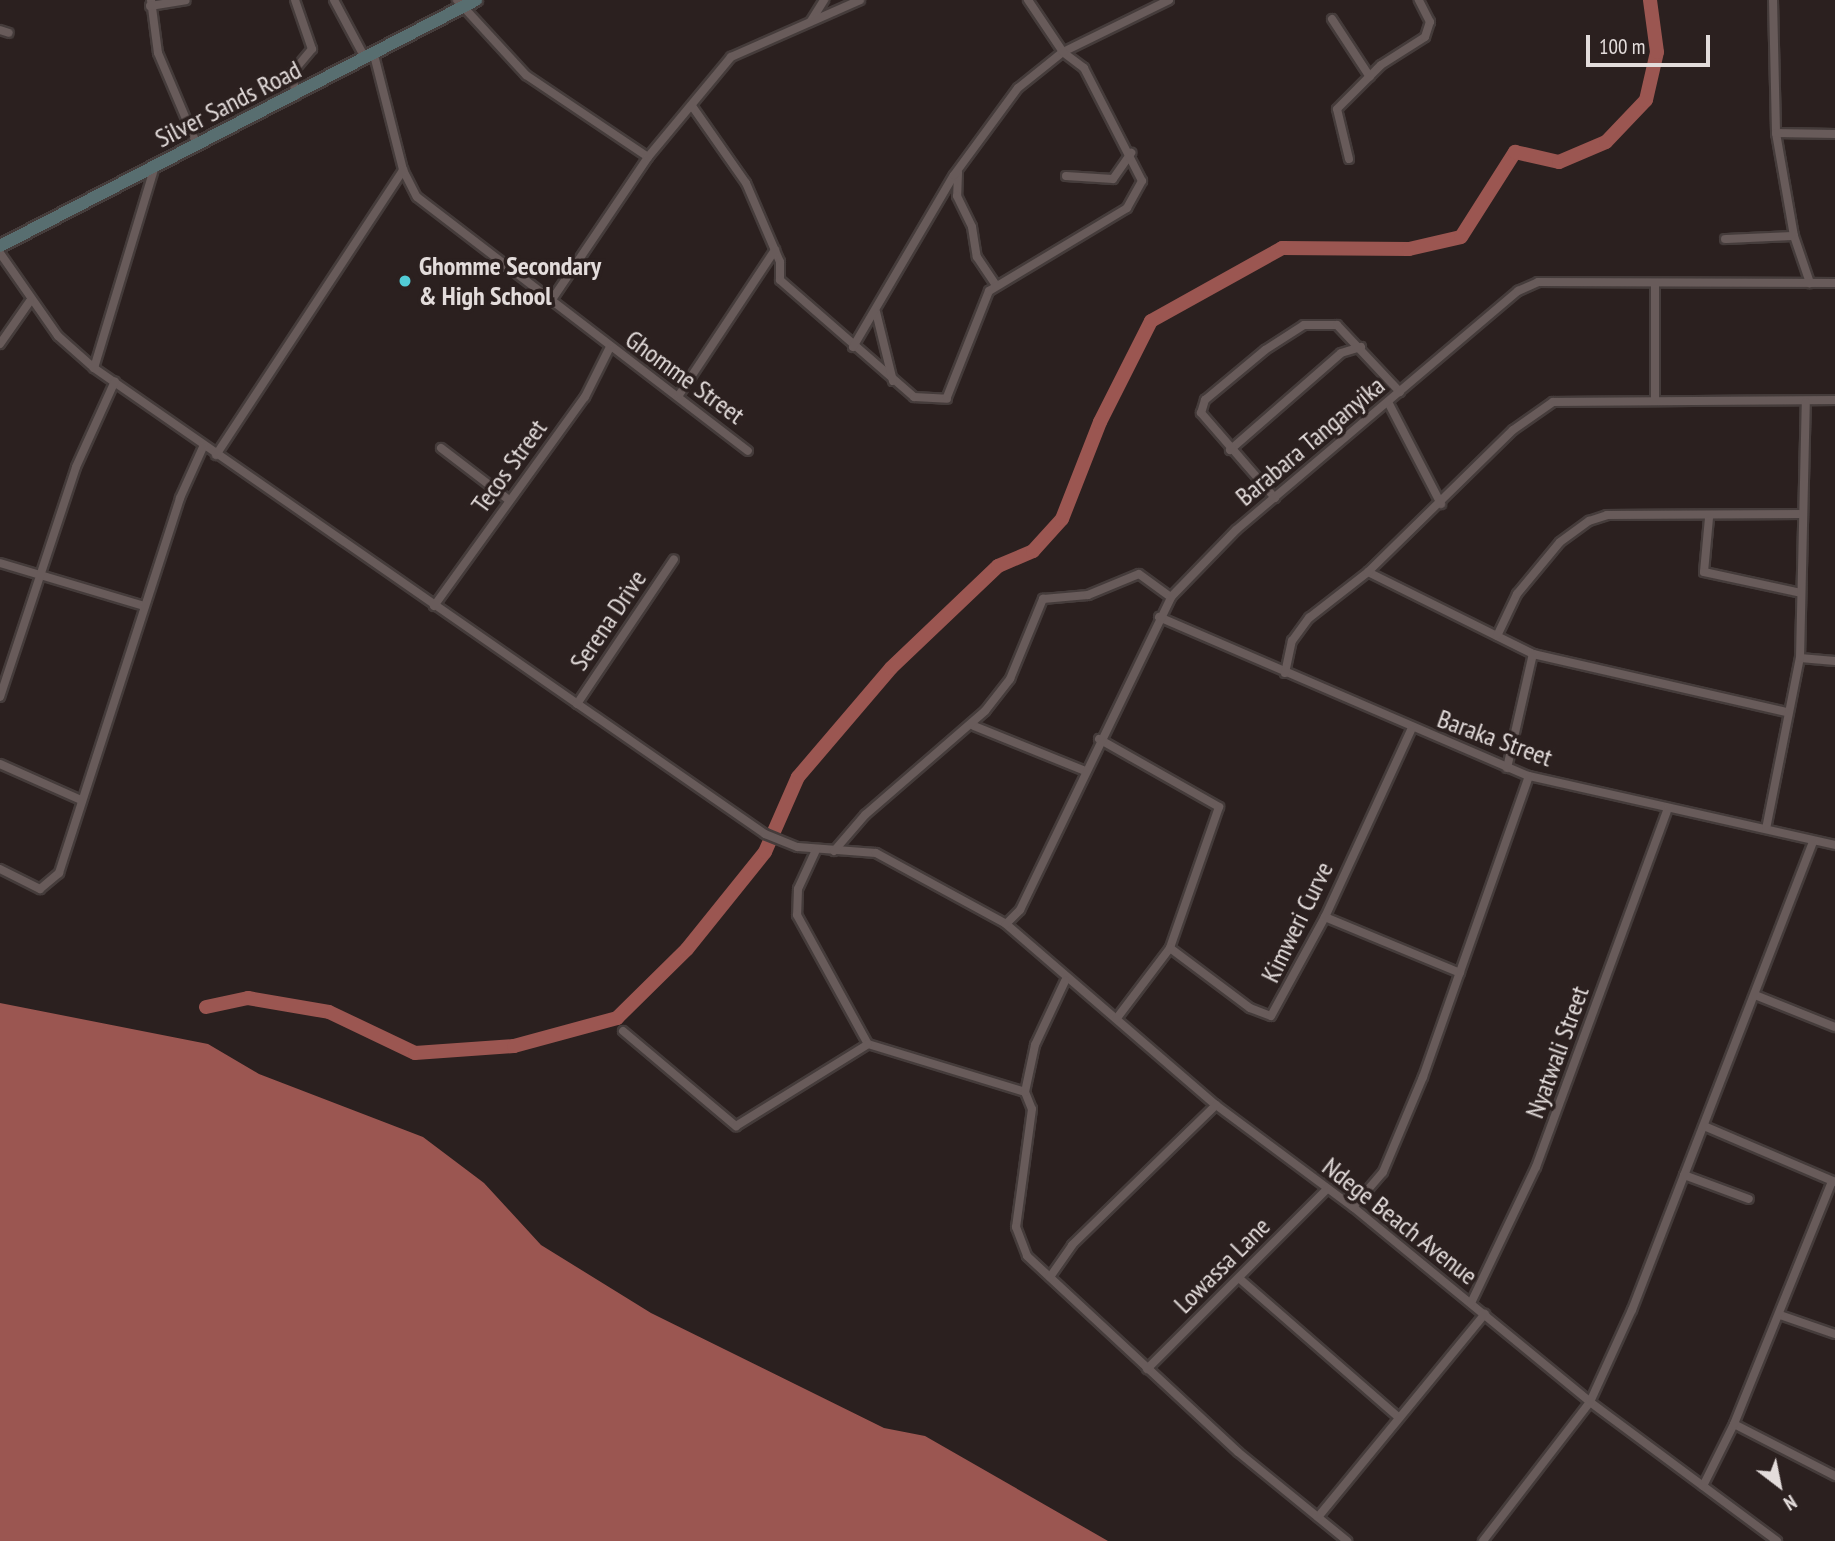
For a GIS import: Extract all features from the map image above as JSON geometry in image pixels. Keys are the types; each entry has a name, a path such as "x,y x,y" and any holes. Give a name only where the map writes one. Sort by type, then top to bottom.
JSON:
{"street":[{"path":"295,0 312,49 292,73 296,96"},
{"name":"Ghomme Street","path":"334,0 370,57 403,170 430,210 551,301 609,349 679,395 748,451"},
{"name":"Silver Sands Road","path":"0,246 370,57 459,4 476,0"},
{"path":"811,21 824,0"},
{"path":"551,301 648,157 738,51 860,0"},
{"path":"692,106 734,160 775,250 780,280 914,397 947,398 973,319 996,285 1029,272 1127,208 1142,181 1131,153 1084,68 1063,52 1028,0"},
{"path":"853,346 876,312 958,169 1018,88 1063,52 1169,0"},
{"path":"1349,159 1337,109 1370,77 1425,37 1430,22 1419,0"},
{"path":"1773,0 1776,133 1794,236 1810,283"},
{"path":"180,1 151,3 158,52 197,145"},
{"path":"459,4 526,75 648,157"},
{"path":"1332,19 1370,77"},
{"path":"1776,133 1835,134"},
{"path":"1066,176 1114,179 1131,153"},
{"path":"94,368 155,166"},
{"path":"958,169 957,196 972,227 977,257 996,285"},
{"path":"216,455 403,170"},
{"path":"1725,239 1794,236"},
{"path":"679,395 775,250"},
{"name":"Ndege Beach Avenue","path":"0,253 30,301 94,368 204,447 765,834 797,847 834,851 857,849 903,863 1006,924 1065,981 1116,1018 1216,1105 1325,1191 1353,1206 1590,1402 1777,1541"},
{"path":"1655,283 1655,401"},
{"name":"Barabara Tanganyika","path":"1006,924 1020,910 1083,770 1171,597 1275,498 1527,285 1835,283"},
{"path":"0,344 30,301"},
{"path":"876,312 893,381"},
{"path":"1275,498 1230,450 1201,408 1265,350 1304,326 1324,322 1344,328 1400,392"},
{"path":"1230,450 1341,353 1361,347"},
{"name":"Tecos Street","path":"434,606 585,397 609,349"},
{"path":"0,697 4,665 115,382"},
{"path":"1285,673 1299,628 1368,572 1441,504 1513,430 1553,402 1835,400"},
{"path":"1388,402 1441,504"},
{"path":"1766,829 1787,712 1800,658 1801,514 1806,402"},
{"path":"0,869 40,889 54,881 144,606 204,447"},
{"path":"441,448 509,500"},
{"path":"1497,636 1517,594 1576,527 1607,514 1709,518 1801,514"},
{"path":"1709,518 1704,572 1801,593"},
{"name":"Serena Drive","path":"577,704 674,559"},
{"path":"0,563 144,606"},
{"path":"1368,572 1533,654 1787,712"},
{"path":"834,851 866,815 974,726 1010,679 1043,599 1088,595 1139,574 1171,597"},
{"name":"Baraka Street","path":"1159,617 1411,730 1529,776 1835,845"},
{"path":"1507,768 1533,654"},
{"path":"1800,658 1835,662"},
{"path":"974,726 1083,770"},
{"name":"Kimweri Curve","path":"1170,948 1251,1008 1271,1016 1325,917 1411,730"},
{"path":"1099,739 1219,807 1170,948 1116,1018"},
{"path":"0,764 81,800"},
{"path":"1353,1206 1393,1150 1460,973 1529,776"},
{"name":"Nyatwali Street","path":"1471,1303 1536,1167 1668,809"},
{"path":"1483,1541 1590,1402 1704,1126 1813,842"},
{"path":"816,850 798,889 797,915 868,1044 1025,1092"},
{"path":"1325,917 1460,973"},
{"path":"1065,981 1035,1045 1025,1092 1032,1109 1016,1227 1027,1256 1147,1369 1347,1541"},
{"path":"1755,995 1835,1027"},
{"path":"623,1031 736,1126 868,1044"},
{"path":"1050,1277 1079,1238 1216,1105"},
{"path":"1703,1486 1734,1424 1833,1182 1704,1126"},
{"path":"1684,1175 1749,1199"},
{"name":"Lowassa Lane","path":"1147,1369 1240,1279 1325,1191"},
{"path":"1240,1279 1397,1416"},
{"path":"1318,1517 1397,1416 1485,1314"},
{"path":"1780,1315 1835,1334"},
{"path":"1734,1424 1835,1476"}],"shaded area":[{"path":"0,1003 208,1044 259,1074 423,1137 484,1183 541,1245 651,1313 884,1428 925,1436 1108,1541 0,1541"}],"waterway":[{"path":"206,1007 248,998 329,1012 415,1053 514,1046 617,1018 687,949 765,852 798,777 891,668 998,566 1033,551 1062,519 1100,422 1151,321 1282,248 1409,249 1461,237 1515,152 1559,162 1606,142 1646,100 1657,52 1650,0"}],"place":[{"name":"Ghomme Secondary & High School","path":"405,281"}]}
